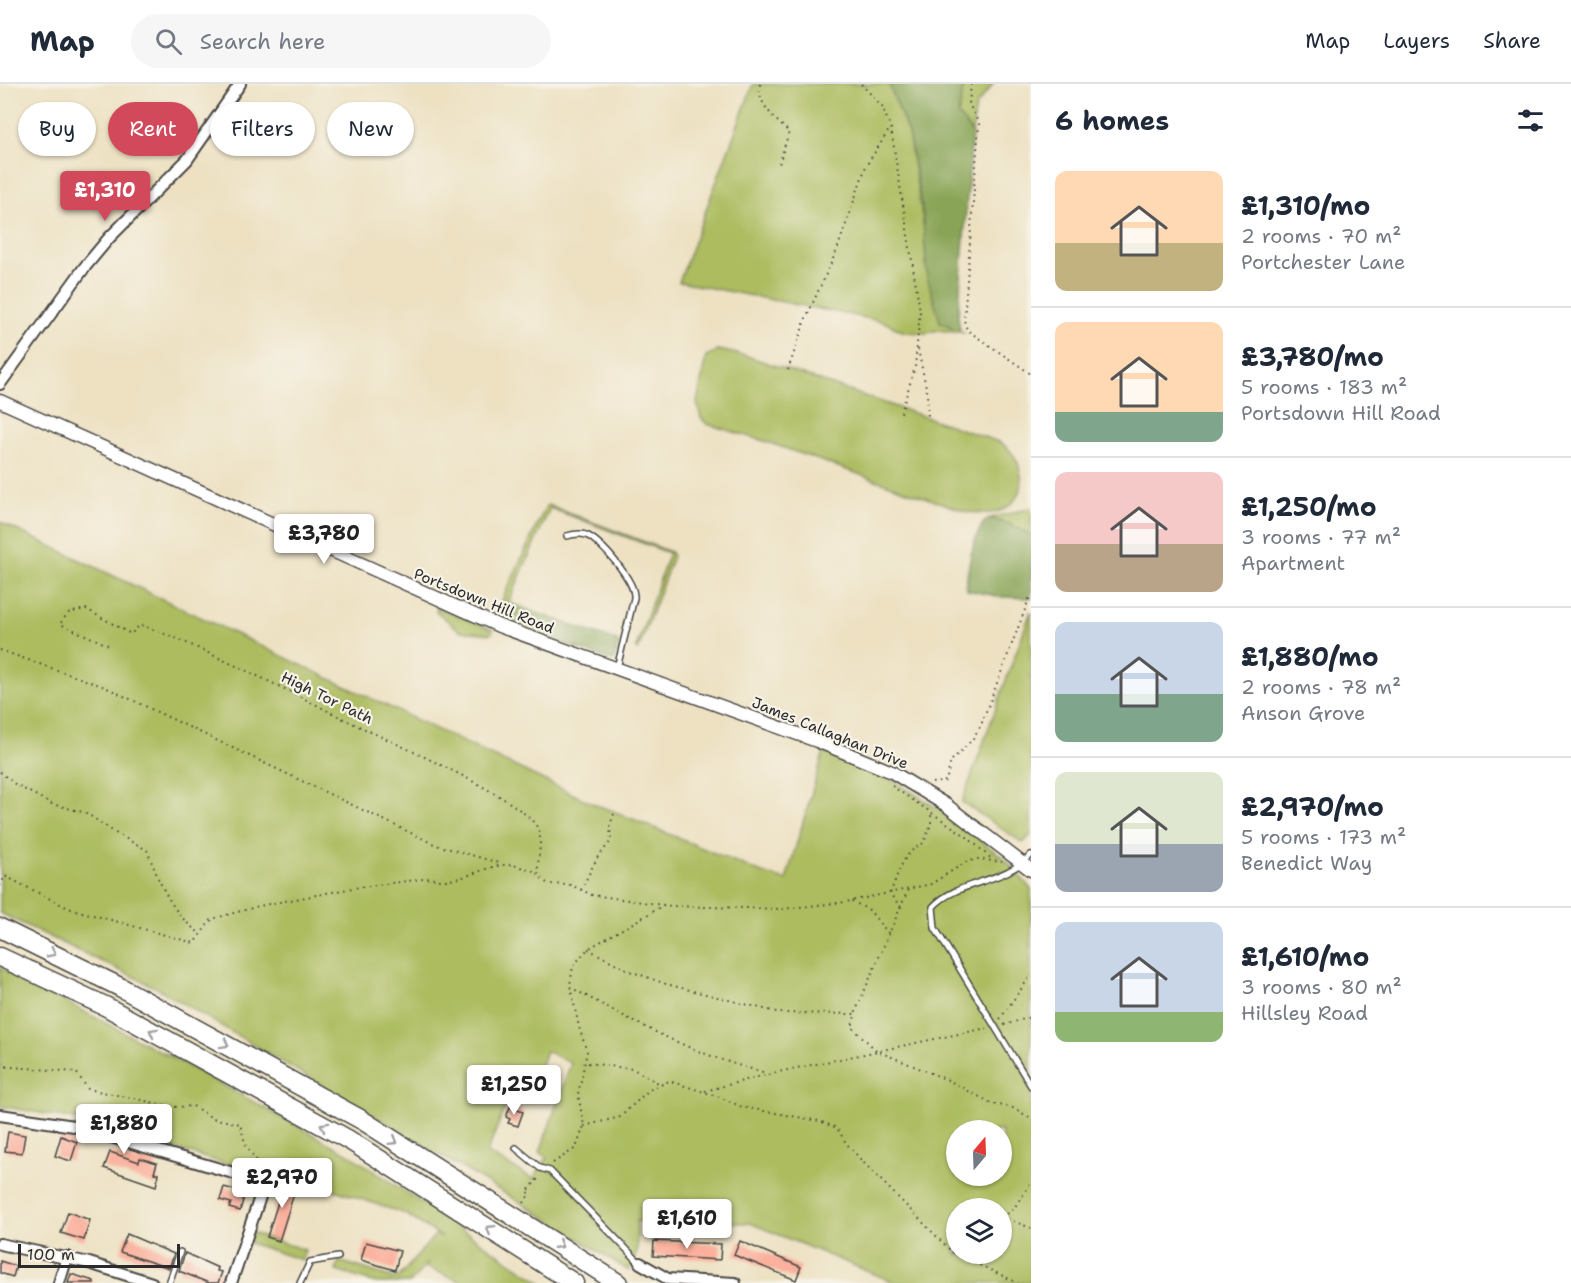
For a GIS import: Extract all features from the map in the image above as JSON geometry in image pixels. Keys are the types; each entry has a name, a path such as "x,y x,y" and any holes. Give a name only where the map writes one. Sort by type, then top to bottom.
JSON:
{"highway":[{"path":"0,927 120,987 362,1120 618,1283"},
{"path":"0,957 107,1007 349,1140 574,1283"}],"street":[{"path":"0,384 84,268 109,238 187,160 240,84"},
{"name":"Portsdown Hill Road","path":"0,401 499,626 665,686"},
{"name":"James Callaghan Drive","path":"665,686 817,741 892,772 917,786 1028,863"},
{"path":"0,1115 74,1126 257,1180 261,1186 231,1283"},
{"path":"0,1244 67,1257 152,1283"},
{"path":"59,1283 67,1257"},
{"path":"640,1263 668,1279 735,1283"}],"lane":[{"path":"567,536 580,533 594,540 634,587 634,598 617,668"},
{"path":"1028,863 989,881 949,894 933,907 935,928 1031,1086"},
{"path":"516,1148 540,1168 550,1171 640,1263"},
{"path":"169,1283 180,1252"},
{"path":"300,1283 310,1262 338,1257"}],"path":[{"path":"760,84 759,97 778,123 789,132 779,164"},
{"path":"861,84 882,106 891,129 920,304 915,367 901,413"},
{"path":"971,84 969,104 979,124 964,320 967,330 1031,374"},
{"path":"788,370 802,328 837,250 866,166 891,129"},
{"path":"917,346 927,392 928,417"},
{"path":"917,786 946,781 951,760 968,746 977,733 1031,594"},
{"name":"High Tor Path","path":"108,645 60,624 68,613 86,609 131,634 140,625 176,638 308,699 453,772 500,797 539,830 541,837 538,850 538,873"},
{"path":"0,650 105,687 436,845 501,864 518,866 538,873 549,884 571,885 592,895 664,905 782,909 852,901 908,890 931,884 966,862 978,859 1028,863"},
{"path":"0,772 16,785 52,804 86,813 147,850 159,883 184,923 201,934"},
{"path":"892,772 891,786 966,836 996,861"},
{"path":"581,890 597,858 611,841 610,825 615,811"},
{"path":"890,894 903,861 917,846 924,843 931,824 931,813"},
{"path":"0,886 5,876 68,908 194,943 212,919 259,906 353,888 431,878 441,881 462,879 501,864"},
{"path":"908,890 855,1014 852,1027 877,1051 948,1080 993,1104 1011,1107 1031,1118"},
{"path":"890,894 901,908"},
{"path":"852,901 869,910 889,934"},
{"path":"550,1171 551,1165 576,1148 584,1126 578,1094 587,1052 570,987 573,966 588,949 664,905"},
{"path":"588,949 630,971 666,984 780,1013 855,1014"},
{"path":"995,1026 1031,975"},
{"path":"570,987 660,1036 722,1062 769,1074"},
{"path":"703,1091 769,1074 1031,1017"},
{"path":"586,1062 633,1069 662,1084"},
{"path":"0,1066 76,1072 88,1089 174,1107 193,1106 212,1118 240,1124 245,1143 265,1176 261,1186"},
{"path":"584,1126 620,1117 649,1090 669,1081 703,1091 742,1107 819,1121 837,1128 846,1143 864,1163 946,1246"},
{"path":"524,1203 530,1193 527,1192 537,1180 535,1179"},
{"path":"1012,1210 1031,1183"},
{"path":"1012,1221 1031,1228"},
{"path":"978,1264 1018,1283"}],"green space":[{"path":"753,84 889,84 908,133 940,322 965,333 938,330 927,333 904,332 884,322 679,282"},
{"path":"889,84 964,84 958,115 972,133 958,317 960,329 951,329 950,326 940,322 927,277 922,206 908,133"},
{"path":"964,84 993,84 976,106 972,133 958,115"},
{"path":"719,350 747,356 999,442 1008,448 1019,465 1021,485 1018,494 1013,503 1000,511 967,512 767,442 707,424 701,418 697,403 706,356"},
{"path":"548,505 671,552 673,556 638,650 636,648 669,553 550,508 506,608 496,613"},
{"path":"1031,508 1031,535 1012,525 990,518"},
{"path":"990,518 1012,525 1031,535 1031,598 1002,597 967,590 969,563 976,539 980,529"},
{"path":"0,522 596,805 762,873 786,880 824,751 896,782 937,808 1005,859 1031,889 1031,1283 896,1283 750,1223 637,1221 637,1251 629,1271 528,1207 157,988 0,913","holes":["546,1051 571,1063 540,1152 547,1158 533,1179 487,1153 509,1097 527,1103"]},
{"path":"509,603 617,641 619,644 613,661 502,622 508,619 506,608"},
{"path":"437,607 493,630 491,634 460,631 436,611"},
{"path":"1031,611 1031,835 1023,843 962,802"},
{"path":"0,968 177,1060 350,1155 542,1283 464,1283 425,1267 428,1262 410,1283 376,1283 336,1271 339,1261 394,1278 400,1276 436,1234 442,1237 405,1214 276,1170 275,1179 81,1120 0,1106"},
{"path":"252,1233 305,1250 302,1260 249,1243"}],"building":[{"path":"510,1107 523,1112 518,1126 508,1123 510,1119 506,1117"},
{"path":"8,1132 25,1135 22,1153 5,1151"},
{"path":"61,1136 77,1142 71,1161 55,1156"},
{"path":"110,1152 139,1162 140,1158 157,1163 154,1173 159,1174 156,1186 104,1168"},
{"path":"286,1177 298,1181 279,1241 267,1237"},
{"path":"224,1187 245,1193 240,1211 229,1208 231,1203 220,1200"},
{"path":"68,1212 90,1220 84,1240 61,1233"},
{"path":"127,1234 174,1254 169,1268 120,1252"},
{"path":"654,1241 721,1244 720,1260 653,1256"},
{"path":"740,1241 801,1267 796,1280 734,1255"},
{"path":"366,1242 400,1251 395,1270 361,1260"},
{"path":"185,1253 218,1268 217,1271 222,1272 218,1283 209,1283 179,1271"},
{"path":"0,1261 16,1266 13,1277 0,1273"},
{"path":"71,1274 94,1281 94,1283 68,1283"}]}
